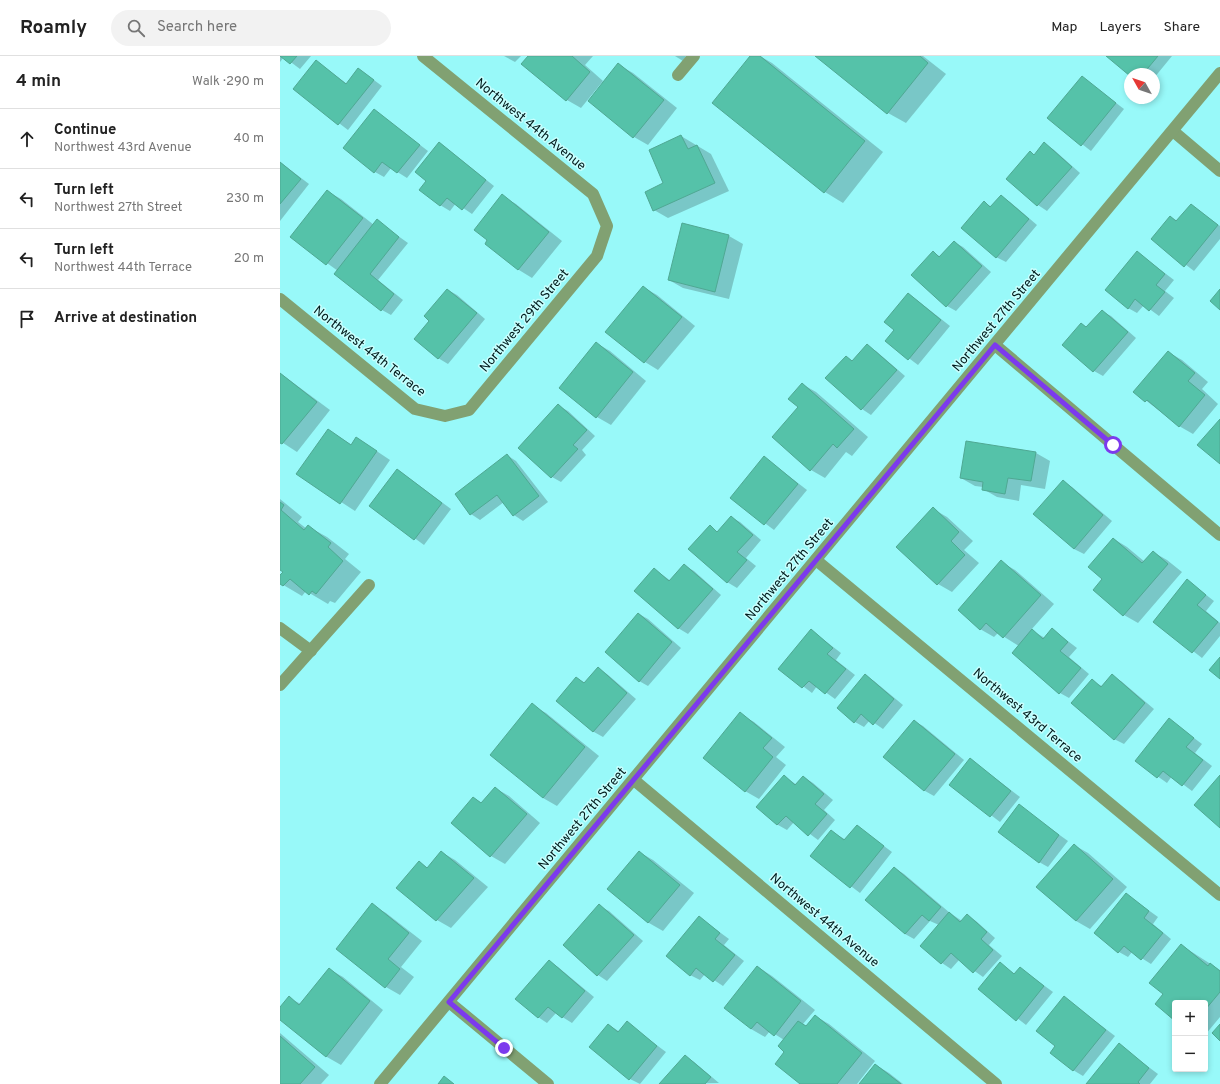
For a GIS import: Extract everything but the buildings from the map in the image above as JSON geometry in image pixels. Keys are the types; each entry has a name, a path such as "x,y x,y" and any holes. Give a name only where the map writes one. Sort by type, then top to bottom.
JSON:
{"street":[{"name":"Northwest 44th Avenue","path":"423,56 593,194 608,226"},
{"path":"678,75 694,56"},
{"name":"Northwest 27th Street","path":"380,1084 1220,73"},
{"path":"1173,131 1220,171"},
{"name":"Northwest 29th Street","path":"445,416 469,410 597,256 608,226"},
{"name":"Northwest 44th Terrace","path":"280,299 415,409 445,416"},
{"path":"995,345 1220,535"},
{"name":"Northwest 43rd Terrace","path":"816,560 1220,895"},
{"path":"280,685 369,586"},
{"path":"280,628 311,651"},
{"name":"Northwest 44th Avenue","path":"634,780 996,1084"},
{"path":"449,1002 548,1084"}],"route":[{"path":"504,1048 449,1002 995,345 1113,445"}]}
